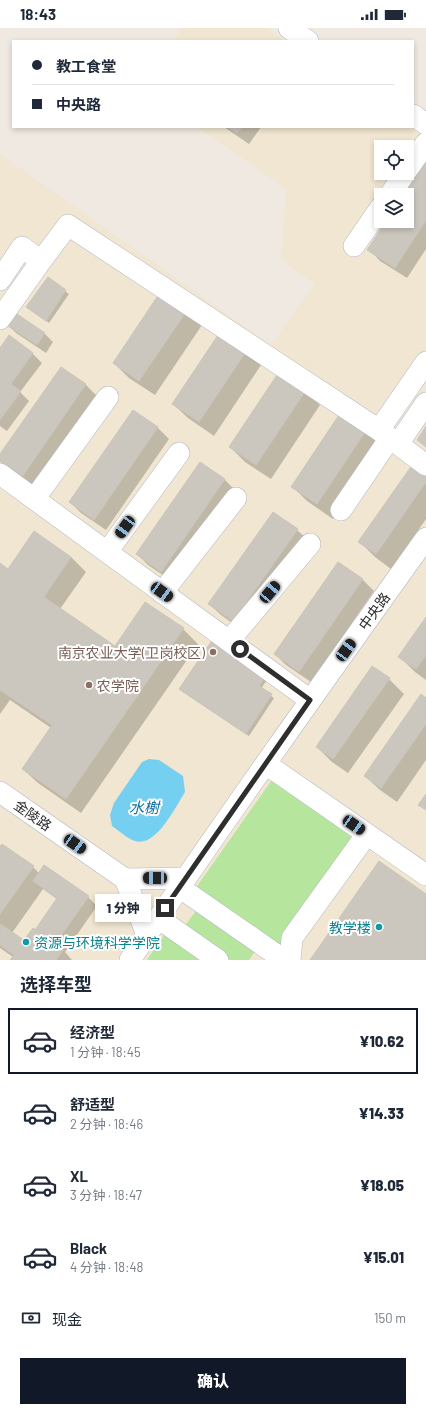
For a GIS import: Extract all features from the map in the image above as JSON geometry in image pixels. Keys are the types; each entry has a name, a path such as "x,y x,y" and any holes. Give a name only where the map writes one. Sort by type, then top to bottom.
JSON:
{"street":[{"path":"289,28 307,40"},
{"path":"414,116 426,124"},
{"path":"414,160 426,143"},
{"path":"354,246 374,217"},
{"path":"0,319 41,260 68,225 389,437 426,465"},
{"path":"0,280 22,247 41,260"},
{"path":"341,510 389,437 426,362"},
{"path":"35,498 108,397"},
{"path":"389,437 426,403"},
{"path":"107,552 179,453"},
{"path":"0,474 35,498 310,700"},
{"path":"162,592 236,498"},
{"name":"中央路","path":"130,960 310,700 426,538"},
{"path":"229,641 310,544"},
{"path":"266,764 426,875"},
{"name":"金陵路","path":"0,792 125,879"},
{"path":"290,960 292,938 367,834"},
{"path":"147,935 125,879 182,883 284,960"},
{"path":"158,918 218,960"}],"shaded area":[{"path":"182,28 267,28 284,40 174,40"},
{"name":"南京农业大学(卫岗校区)","path":"199,128 411,128 426,138 426,960 0,960 0,154 271,345 315,284 281,260 286,189"}],"green space":[{"path":"274,777 356,837 285,957 193,892"},
{"path":"200,905 258,947 249,960 224,960 182,930"},
{"path":"166,932 205,960 147,960"}],"water":[{"name":"水榭","path":"149,759 159,760 183,776 185,792 171,816 158,832 143,841 135,841 112,826 110,815 114,803 142,762"}],"building":[{"path":"230,128 241,128 237,133"},
{"path":"426,160 426,220 395,268 367,250 381,228 414,228 414,188 408,188"},
{"path":"48,277 66,290 46,321 26,307"},
{"path":"163,288 190,306 139,381 113,363"},
{"path":"14,312 45,333 37,345 5,324"},
{"path":"222,329 249,347 199,422 172,404"},
{"path":"9,335 33,353 11,384 21,391 0,420 0,348"},
{"path":"61,367 86,384 22,477 0,461 0,454"},
{"path":"279,372 306,390 256,465 229,447"},
{"path":"133,410 158,427 94,520 69,502"},
{"path":"341,412 367,429 317,504 291,487"},
{"path":"426,426 426,447 417,440"},
{"path":"415,461 426,468 426,482 376,554 358,542"},
{"path":"200,462 225,479 161,572 136,554"},
{"path":"273,512 298,529 233,621 208,604"},
{"path":"34,531 71,557 44,597 115,646 145,602 184,628 66,799 22,769 52,725 0,690 0,563 8,569"},
{"path":"338,562 363,579 299,672 274,654"},
{"path":"426,617 426,655 416,669 398,657"},
{"path":"213,639 266,675 259,686 272,694 246,734 179,689"},
{"path":"372,666 390,678 333,759 316,747"},
{"path":"421,694 426,698 426,724 381,788 364,776"},
{"path":"426,794 426,810 418,805"},
{"name":"资源与环境科学学院","path":"2,844 34,866 0,914 0,846"},
{"name":"教学楼","path":"379,861 426,894 426,960 310,960"},
{"path":"44,865 89,896 55,944 35,930 57,898 33,881"},
{"name":"资源与环境科学学院","path":"0,924 24,940 33,928 63,950 56,960 10,960 14,955 0,945"}],"place":[{"name":"南京农业大学(卫岗校区)","path":"213,652"},
{"name":"农学院","path":"89,685"},
{"name":"教学楼","path":"379,927"},
{"name":"资源与环境科学学院","path":"26,942"}],"route":[{"path":"165,908 310,700 240,649"}]}
